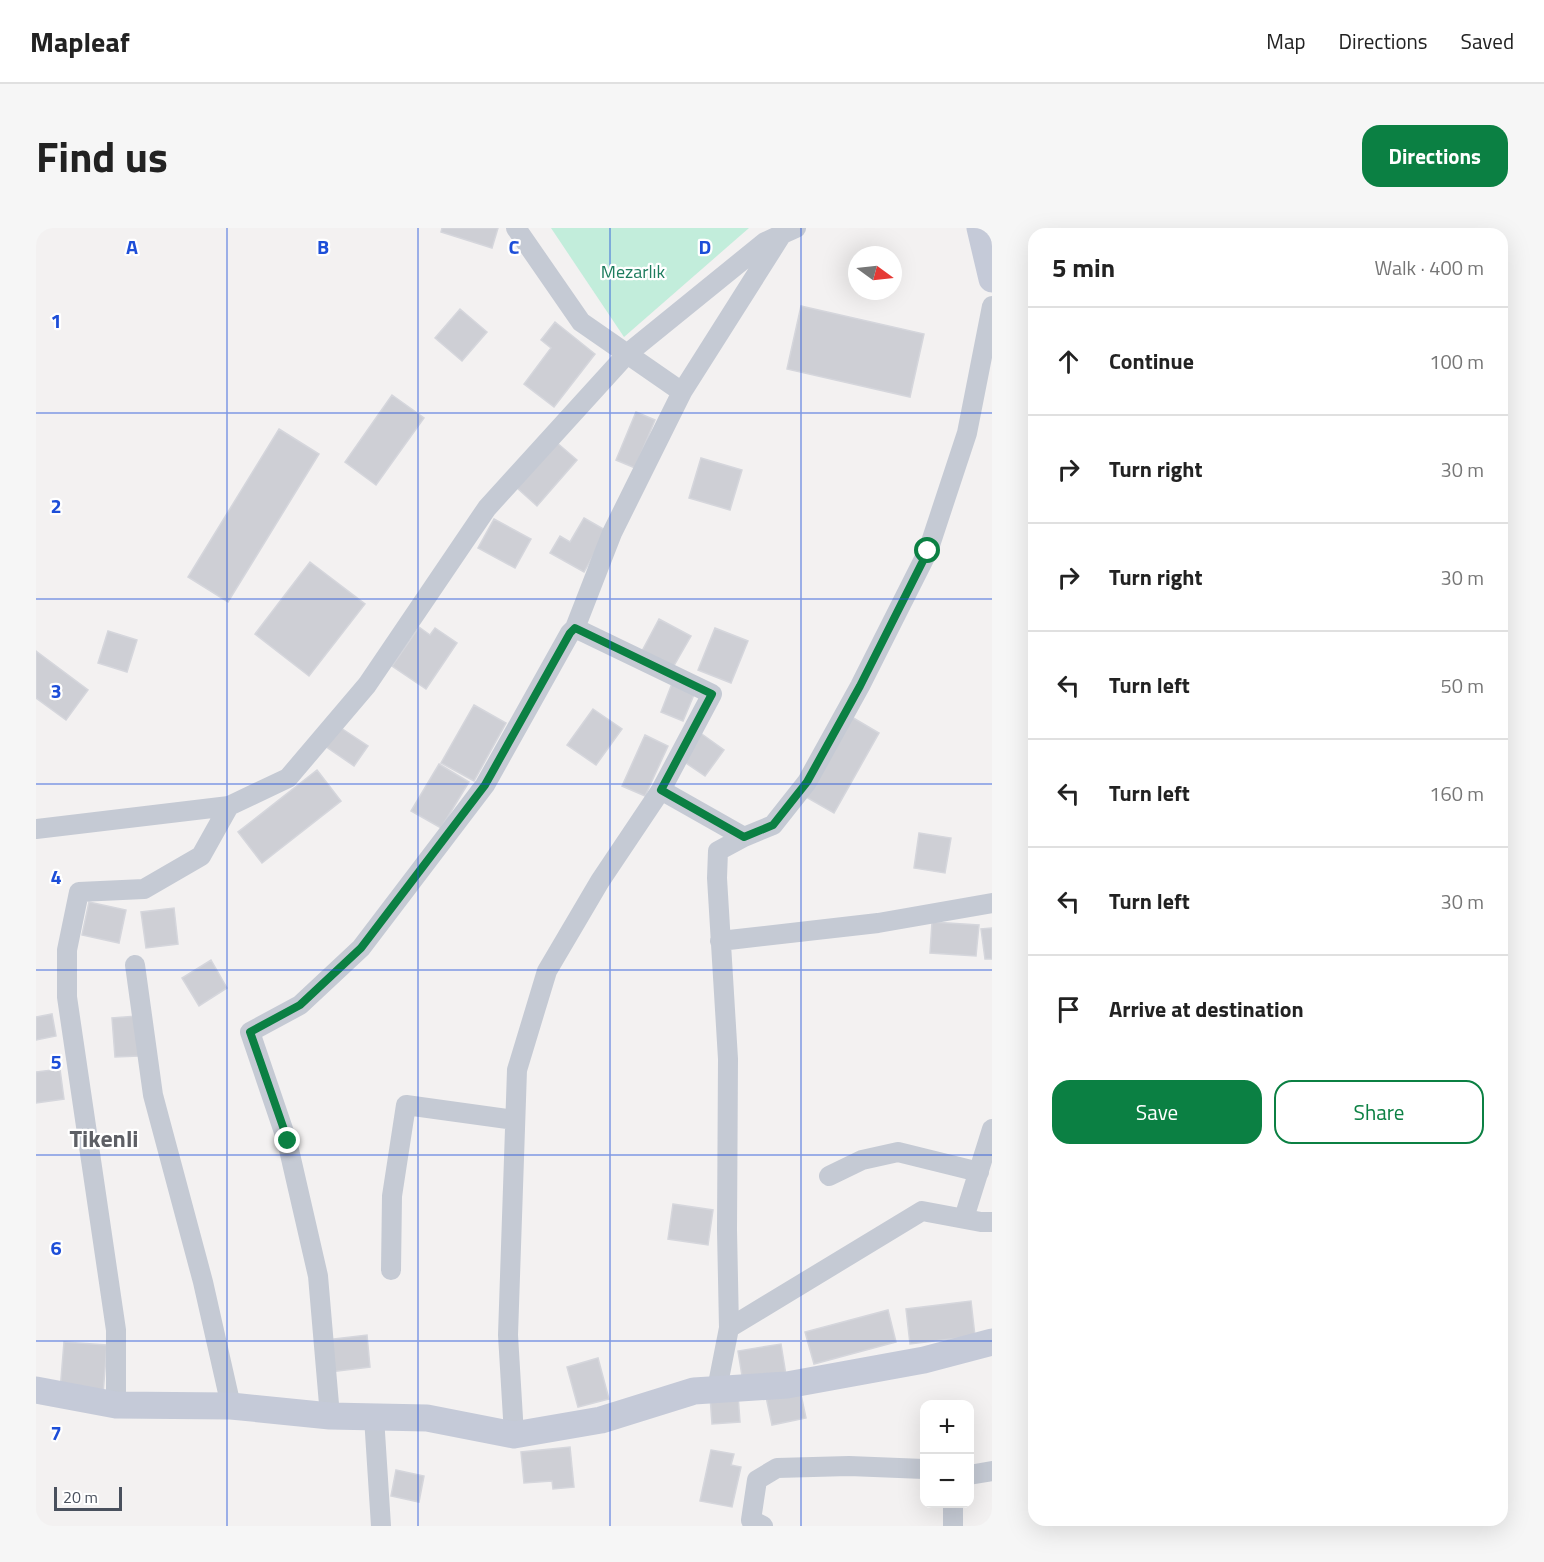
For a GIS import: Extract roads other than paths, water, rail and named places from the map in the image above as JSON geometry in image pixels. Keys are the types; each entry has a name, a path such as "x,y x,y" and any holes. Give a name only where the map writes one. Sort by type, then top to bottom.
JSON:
{"street":[{"path":"516,228 581,322 682,392"},
{"path":"980,228 992,279"},
{"path":"36,829 229,806 288,778 367,685 487,508 627,354 765,242 789,231"},
{"path":"330,1416 318,1276 288,1141 250,1032 300,1005 361,948 485,785 570,633 575,628 612,533 682,392 789,231"},
{"path":"717,1389 729,1328 728,1059 717,851 773,825 807,782 860,686 928,551 967,433 992,306"},
{"path":"514,1435 508,1335 517,1070 547,972 600,881 661,790 712,694 575,628"},
{"path":"661,790 744,837"},
{"path":"116,1405 116,1330 67,997 67,950 79,892 144,889 201,856 229,806"},
{"path":"720,940 878,923 992,903"},
{"path":"135,965 153,1095 203,1282 231,1406"},
{"path":"391,1270 392,1196 406,1105 515,1120"},
{"path":"964,1218 992,1129"},
{"path":"829,1176 862,1160 898,1152 978,1172"},
{"path":"729,1328 922,1211 992,1222"},
{"path":"36,1390 116,1405 231,1406 330,1416 427,1418 514,1435 601,1420 694,1391 787,1385 924,1360 992,1342"},
{"path":"374,1418 381,1526"},
{"path":"763,1526 751,1520 757,1480 777,1468 849,1466 920,1469"},
{"path":"974,1474 992,1472"},
{"path":"953,1508 953,1526"}],"district":[{"name":"Tikenli","path":"104,1139"}],"park label":[{"name":"Mezarlık","path":"633,272"}]}
